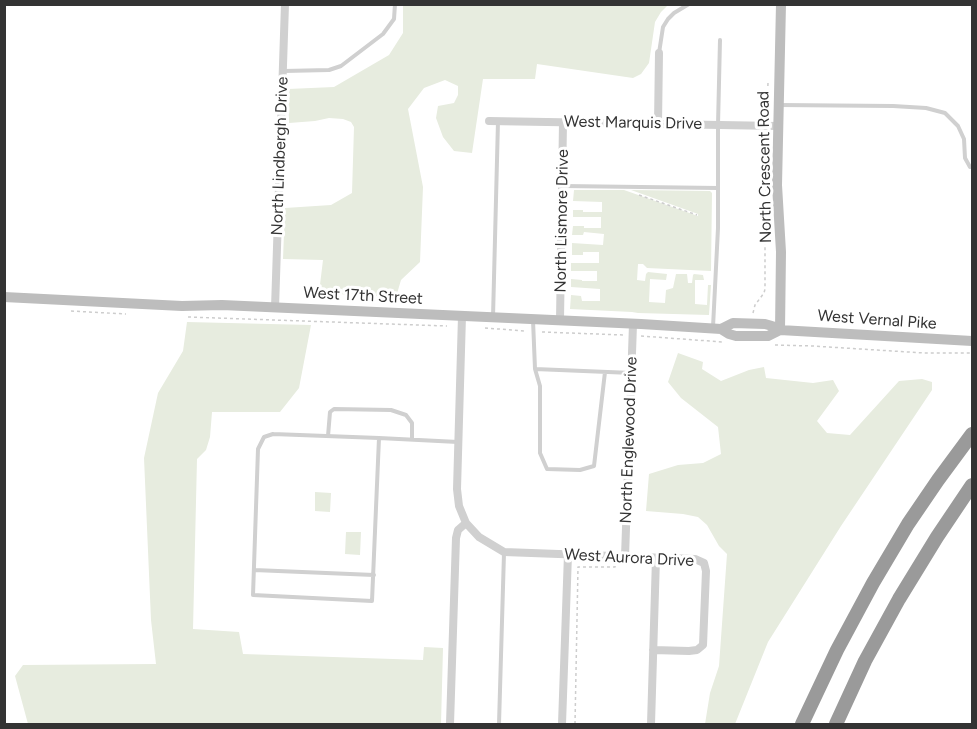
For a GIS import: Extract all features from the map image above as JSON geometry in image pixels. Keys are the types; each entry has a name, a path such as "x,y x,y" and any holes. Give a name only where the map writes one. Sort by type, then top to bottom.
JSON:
{"highway":[{"path":"802,724 853,618 908,524 972,434"},
{"path":"836,724 865,661 899,599 972,485"},
{"path":"844,724 850,694"}],"main road":[{"name":"North Crescent Road","path":"780,4 777,185 781,252 780,330"},
{"name":"West 17th Street","path":"4,297 717,328 736,323 768,324 780,330"},
{"name":"West Vernal Pike","path":"780,330 972,341"}],"street":[{"name":"North Lindbergh Drive","path":"275,308 285,4"},
{"path":"658,124 659,53"},
{"name":"West Marquis Drive","path":"489,121 778,126"},
{"name":"North Lismore Drive","path":"560,320 563,122"},
{"path":"450,724 456,538 458,530 466,523 457,498 462,316"},
{"name":"North Englewood Drive","path":"626,556 633,324"},
{"name":"West Aurora Drive","path":"466,523 478,537 504,552 695,559 704,563 706,572 703,645 697,650 689,651 653,650"},
{"path":"562,724 568,554"},
{"path":"651,724 656,558"}],"lane":[{"path":"283,71 329,70 341,66 383,34 394,19 394,4"},
{"path":"659,53 663,27 674,13 689,4"},
{"path":"717,328 720,40"},
{"path":"778,105 893,106 926,108 945,113 958,126 964,139 965,158 970,166"},
{"path":"493,317 498,121"},
{"path":"563,186 718,188"},
{"path":"533,319 535,369 540,386 540,453 547,469 580,470 594,466 605,372"},
{"path":"535,369 632,373"},
{"path":"328,436 330,412 334,409 392,410 406,415 412,423 412,439"},
{"path":"380,438 372,601 253,595 258,449 264,437 273,434 412,439 459,442"},
{"path":"499,724 504,552"},
{"path":"254,570 374,575"}],"path":[{"path":"753,315 755,305 765,289 767,132"},
{"path":"640,195 697,215"},
{"path":"63,310 130,315"},
{"path":"181,317 452,326"},
{"path":"480,327 624,335"},
{"path":"639,336 725,342"},
{"path":"770,345 924,353 972,353"},
{"path":"575,724 578,567 615,567"}],"shaded area":[{"path":"403,5 668,5 655,22 649,63 641,74 633,78 537,64 535,79 483,79 472,153 454,151 443,137 436,118 438,106 454,103 458,95 458,86 445,80 424,88 408,109 423,187 420,262 401,280 396,297 319,293 323,260 283,259 285,208 331,205 352,193 354,127 351,122 343,119 329,118 289,123 288,89 334,87 389,55 403,33"},
{"path":"574,190 624,190 698,216 698,214 631,190 710,191 712,193 711,271 647,268 643,264 638,264 637,280 645,281 648,272 667,274 666,280 650,279 649,302 665,303 666,290 673,288 676,274 687,274 688,283 692,283 694,274 703,275 704,280 695,280 695,304 707,305 708,285 711,285 709,315 570,309 571,295 581,296 582,301 600,301 600,289 571,287 571,279 597,281 597,271 571,271 571,263 599,263 599,252 572,255 572,243 603,245 604,234 584,232 583,235 572,235 573,226 601,228 601,217 573,217 573,210 602,212 602,202 573,201"},
{"path":"187,322 311,325 299,388 280,412 212,412 210,437 206,450 197,459 193,629 239,632 243,654 423,660 424,647 443,648 441,724 28,724 15,676 23,665 156,664 151,620 144,458 158,393 183,351"},
{"path":"678,353 703,362 702,369 721,381 764,367 766,378 813,383 833,380 839,391 817,421 827,433 850,435 899,381 922,379 932,382 932,390 841,526 768,642 735,724 705,724 710,693 719,666 727,554 719,546 707,525 698,517 646,511 649,474 678,465 703,463 721,454 718,427 681,398 668,382"},
{"path":"315,492 331,493 330,512 315,511"},
{"path":"346,532 361,532 360,555 345,554"}]}
